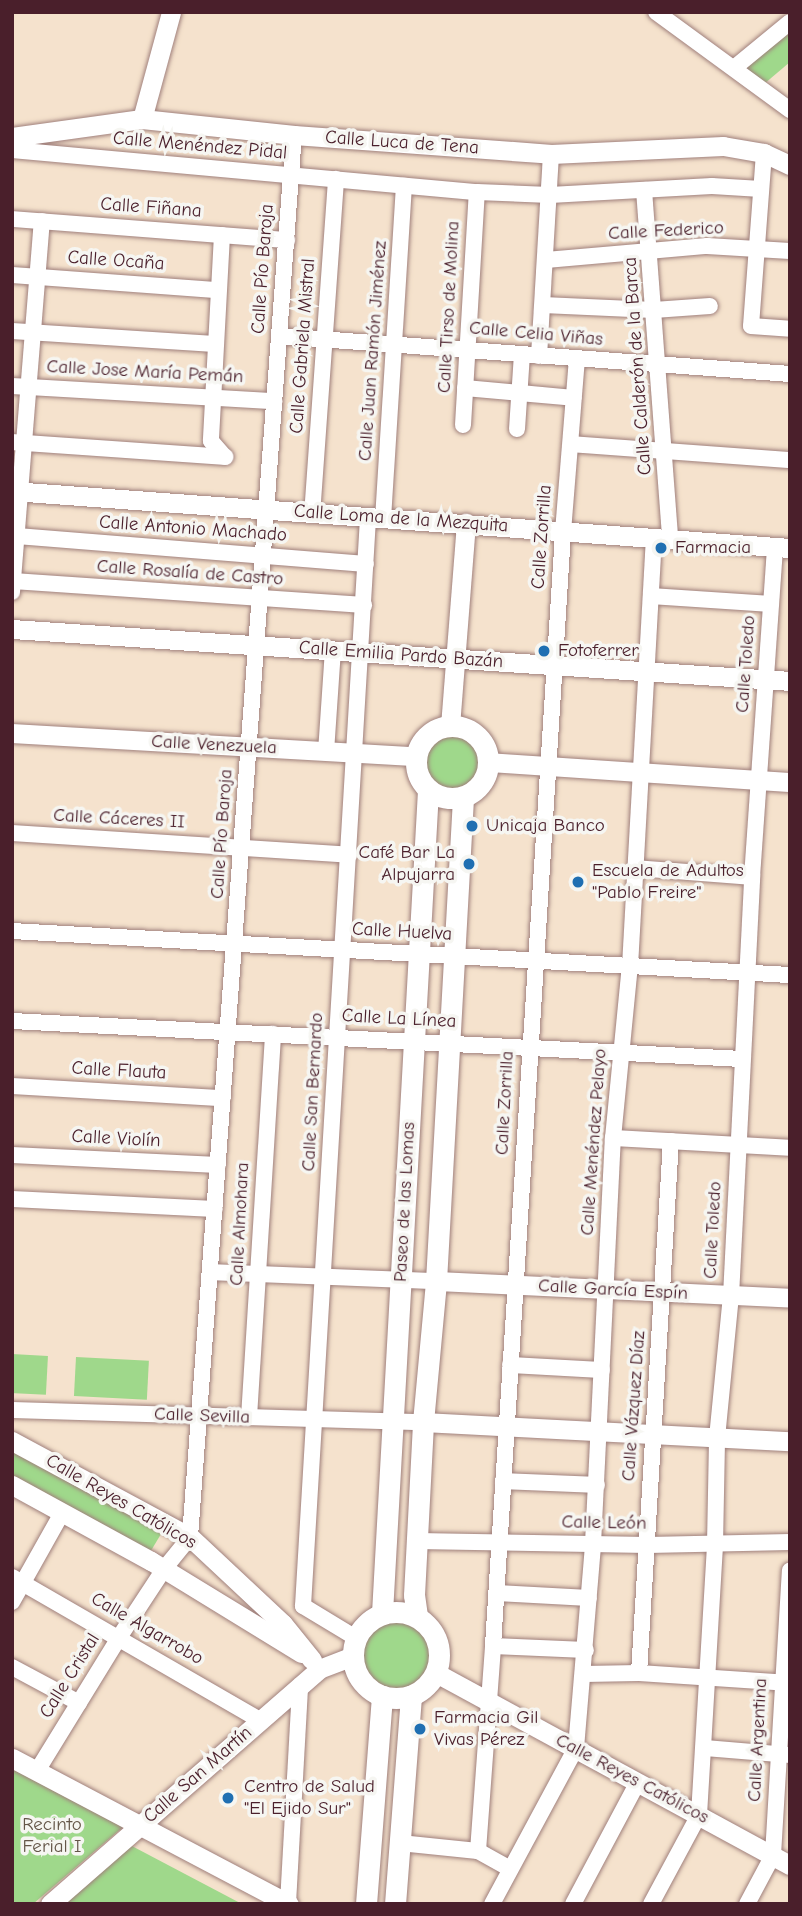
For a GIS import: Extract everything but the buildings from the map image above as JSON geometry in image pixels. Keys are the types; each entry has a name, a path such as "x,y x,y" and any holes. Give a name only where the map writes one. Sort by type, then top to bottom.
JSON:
{"main road":[{"path":"450,726 462,727 481,740 488,762 482,784 463,797 451,799 428,790 420,780 416,756 428,735 450,726"},
{"name":"Paseo de las Lomas","path":"382,1613 428,790"},
{"name":"Paseo de las Lomas","path":"416,1616 414,1595 417,1541 436,1281 463,797"},
{"path":"406,1612 416,1616 435,1634 440,1660 436,1673 421,1691 411,1696 382,1696 361,1681 355,1647 365,1625 382,1613 406,1612"},
{"path":"366,1904 382,1696"},
{"path":"395,1904 411,1696"}],"street":[{"path":"142,119 172,12"},
{"path":"656,12 790,110"},
{"path":"734,68 790,22"},
{"name":"Calle Luca de Tena","path":"12,137 142,119 294,135 551,155 723,146 764,153 790,165"},
{"name":"Calle Pío Baroja","path":"190,1537 294,135"},
{"name":"Calle Menéndez Pidal","path":"12,150 477,192 550,195 712,186 761,189"},
{"path":"764,153 751,326 790,329"},
{"path":"539,356 551,155"},
{"name":"Calle Gabriela Mistral","path":"312,515 336,179"},
{"name":"Calle Juan Ramón Jiménez","path":"376,518 395,345 404,186"},
{"name":"Calle Calderón de la Barca","path":"645,190 666,450 662,538"},
{"name":"Calle Tirso de Molina","path":"463,425 477,192"},
{"name":"Calle Fiñana","path":"12,219 287,240"},
{"path":"12,592 17,536 19,442 30,387 42,221"},
{"path":"19,442 225,457 211,441 222,235"},
{"name":"Calle Federico","path":"546,260 707,246 790,251"},
{"name":"Calle Ocaña","path":"12,275 218,290"},
{"path":"542,305 654,310 710,306"},
{"path":"12,331 215,344"},
{"name":"Calle Celia Viñas","path":"279,336 790,374"},
{"path":"517,429 522,354"},
{"name":"Calle Zorrilla","path":"478,1851 494,1646 563,532 578,359"},
{"name":"Calle Jose María Pemán","path":"12,386 275,401"},
{"path":"465,388 574,398"},
{"path":"570,444 790,460"},
{"name":"Calle Loma de la Mezquita","path":"17,491 267,509 312,515 466,523 783,547"},
{"name":"Calle San Bernardo","path":"355,1647 303,1606 366,564 376,518"},
{"path":"450,726 466,523"},
{"name":"Calle Antonio Machado","path":"17,536 366,564"},
{"name":"Calle Menéndez Pelayo","path":"576,1748 586,1650 597,1485 613,1138 630,966 651,596 662,538"},
{"name":"Calle Toledo","path":"651,1904 699,1815 715,1545 717,1438 731,1296 752,877 771,604 783,547"},
{"name":"Calle Rosalía de Castro","path":"13,581 364,605"},
{"path":"651,596 771,604"},
{"name":"Calle Emilia Pardo Bazán","path":"12,629 790,681"},
{"path":"326,751 333,650"},
{"name":"Calle Venezuela","path":"12,733 416,756"},
{"path":"488,762 790,782"},
{"name":"Calle Cáceres II","path":"12,833 349,855"},
{"path":"635,868 752,877"},
{"name":"Calle Huelva","path":"12,932 790,975"},
{"name":"Calle La Línea","path":"12,1021 742,1059"},
{"name":"Calle Almohara","path":"249,1417 273,1034"},
{"name":"Calle Flauta","path":"12,1086 223,1098"},
{"path":"613,1138 790,1148"},
{"name":"Calle Vázquez Díaz","path":"639,1673 671,1141"},
{"name":"Calle Violín","path":"12,1155 218,1165"},
{"path":"12,1199 215,1209"},
{"path":"210,1272 436,1281"},
{"name":"Calle García Espín","path":"436,1281 790,1298"},
{"path":"510,1365 602,1370"},
{"name":"Calle Sevilla","path":"12,1410 424,1422"},
{"path":"424,1422 652,1436 790,1441"},
{"name":"Calle Reyes Católicos","path":"12,1441 190,1537 283,1624 316,1664"},
{"path":"503,1480 597,1485"},
{"name":"Calle Reyes Católicos","path":"12,1485 164,1569 316,1664"},
{"path":"12,1602 18,1580 62,1513"},
{"name":"Calle Cristal","path":"37,1771 120,1636 164,1569 190,1537"},
{"name":"Calle León","path":"417,1541 648,1545 790,1542"},
{"name":"Calle Argentina","path":"747,1904 781,1860 790,1571"},
{"name":"Calle Algarrobo","path":"18,1580 120,1636 260,1720"},
{"path":"497,1593 589,1598"},
{"path":"494,1646 586,1650"},
{"name":"Calle San Martín","path":"50,1904 300,1685 316,1664 355,1647"},
{"path":"12,1667 79,1703"},
{"name":"Calle Reyes Católicos","path":"436,1673 781,1860"},
{"path":"584,1674 639,1673 786,1683"},
{"path":"12,1758 289,1904 300,1685"},
{"path":"492,1904 576,1748"},
{"path":"704,1748 785,1754"},
{"path":"573,1904 638,1782"},
{"path":"400,1843 478,1851 510,1869"}],"green space":[{"path":"790,32 790,62 764,84 746,68"},
{"path":"453,736 472,744 480,763 472,782 453,790 434,782 426,763 434,744"},
{"path":"12,1354 48,1356 46,1395 12,1393"},
{"path":"76,1357 149,1361 147,1400 74,1396"},
{"path":"12,1447 164,1529 149,1554 12,1477"},
{"path":"396,1617 410,1620 423,1628 431,1641 434,1655 431,1669 423,1682 410,1690 396,1693 382,1690 369,1682 361,1669 358,1655 361,1641 369,1628 382,1620"},
{"name":"Recinto Ferial I","path":"12,1769 123,1827 33,1904 12,1904"},
{"path":"130,1845 242,1904 63,1904"}],"place":[{"name":"Farmacia","path":"661,548"},
{"name":"Fotoferrer","path":"544,651"},
{"name":"Unicaja Banco","path":"472,826"},
{"name":"Café Bar La Alpujarra","path":"469,864"},
{"name":"Escuela de Adultos \"Pablo Freire\"","path":"578,882"},
{"name":"Farmacia Gil Vivas Pérez","path":"420,1729"},
{"name":"Centro de Salud \"El Ejido Sur\"","path":"228,1798"}]}
